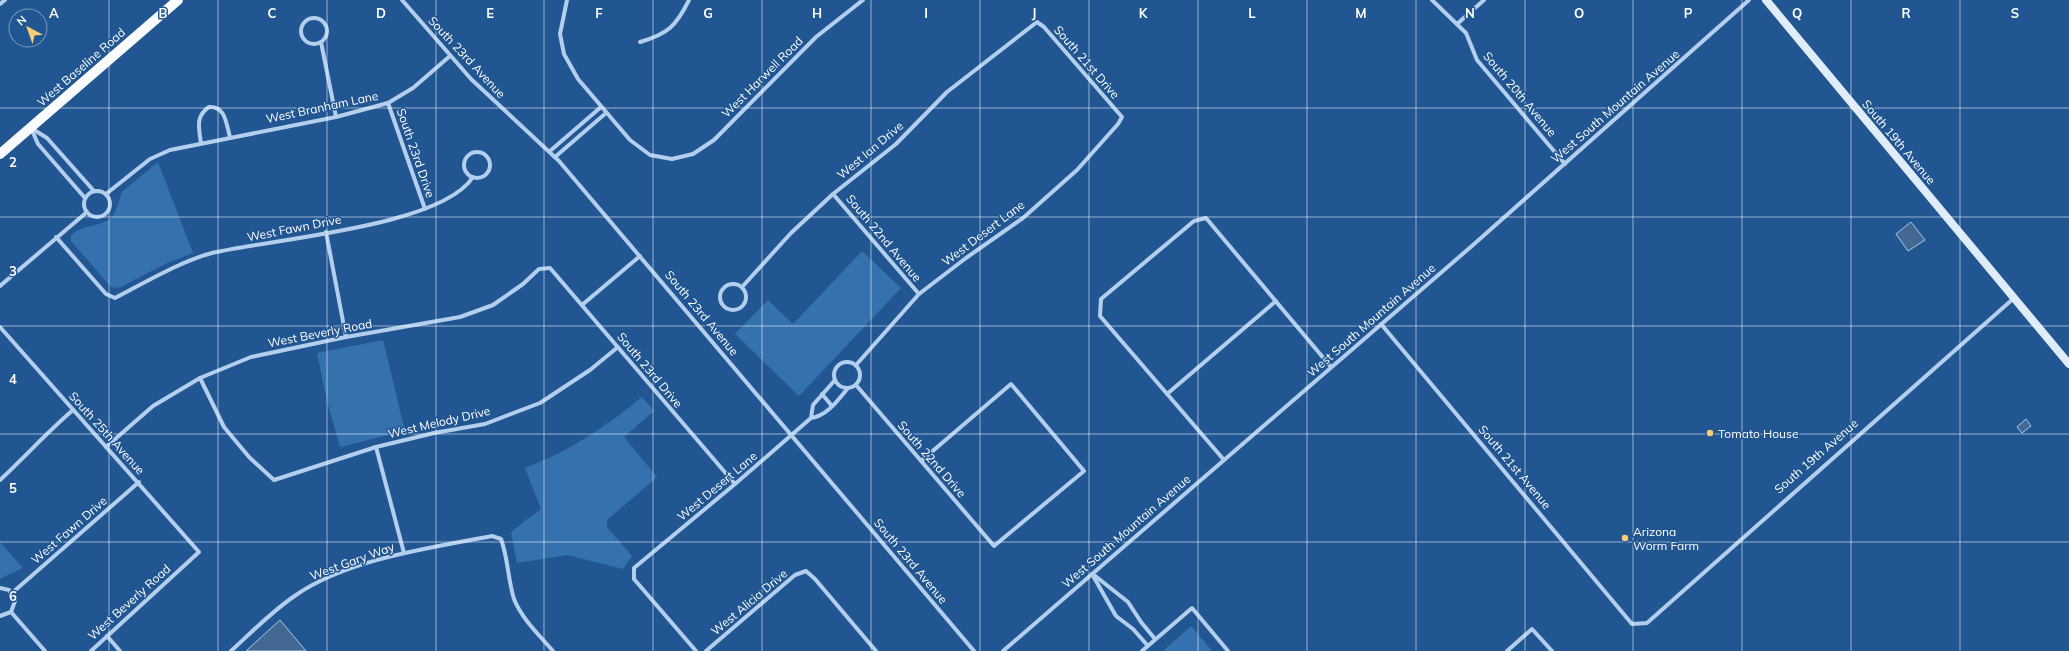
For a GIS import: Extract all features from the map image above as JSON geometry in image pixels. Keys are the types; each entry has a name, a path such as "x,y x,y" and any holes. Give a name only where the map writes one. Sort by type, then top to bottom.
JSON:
{"main road":[{"name":"West Baseline Road","path":"0,154 178,0"},
{"name":"South 19th Avenue","path":"1766,0 2069,364"}],"street":[{"path":"0,4 5,0"},
{"name":"South 23rd Avenue","path":"402,0 450,56 493,100 550,151 974,651"},
{"path":"555,157 606,113 578,79 564,54 560,34 566,0"},
{"path":"640,42 659,37 670,29 689,0"},
{"name":"West Harwell Road","path":"606,113 630,140 650,155 672,159 693,154 714,140 816,37 863,0"},
{"name":"South 20th Avenue","path":"1432,0 1469,38 1476,60 1565,164"},
{"path":"1457,24 1484,0"},
{"name":"West South Mountain Avenue","path":"1002,651 1565,164 1749,0"},
{"path":"321,42 308,42 302,37 301,28 306,21 318,18 325,23 326,35 321,42 336,116"},
{"name":"South 21st Drive","path":"1037,22 1044,27 1122,117"},
{"name":"West Ian Drive","path":"742,287 791,233 833,194 896,144 947,92 1037,22"},
{"name":"West Branham Lane","path":"106,194 150,159 170,150 336,116 388,103 413,88 450,56"},
{"name":"South 23rd Drive","path":"388,103 425,210"},
{"path":"201,143 199,118 201,113 209,107 219,108 223,112 230,137"},
{"path":"550,151 601,107"},
{"name":"West Desert Lane","path":"856,365 919,294 966,258 1023,218 1077,170 1118,124 1122,117"},
{"path":"31,128 46,138 94,191 106,194 110,202 106,213 98,217 87,212 84,205 85,198 94,191"},
{"path":"31,128 38,144 85,198"},
{"path":"576,128 582,134"},
{"name":"West Fawn Drive","path":"56,237 106,294 115,298 158,275 211,254 400,218 425,210 461,191 473,177 481,177 490,168 489,160 481,152 472,152 464,161 466,173 473,177"},
{"name":"South 22nd Avenue","path":"833,194 919,294"},
{"path":"0,286 87,212"},
{"path":"1224,460 1100,316 1101,299 1194,221 1206,218 1331,367"},
{"path":"326,232 346,337"},
{"path":"582,305 640,256"},
{"name":"South 23rd Drive","path":"550,268 735,484"},
{"name":"West Beverly Road","path":"106,447 154,406 200,378 251,357 346,337 460,317 493,305 523,284 539,269 550,268"},
{"path":"733,284 742,287 746,296 744,304 738,309 726,308 720,297 722,289 733,284"},
{"name":"South 19th Avenue","path":"1632,624 1647,623 2014,298"},
{"path":"1167,394 1276,301"},
{"name":"South 21st Avenue","path":"1381,324 1632,624"},
{"name":"South 25th Avenue","path":"0,327 106,447 139,482 199,552"},
{"name":"West Melody Drive","path":"200,378 224,427 249,457 274,480 376,447 434,433 485,424 540,403 590,370 618,347"},
{"path":"847,362 856,365 861,375 856,385 848,388 840,386 835,380 835,372 839,365 847,362"},
{"name":"West Desert Lane","path":"811,418 811,410 822,394 835,380"},
{"name":"South 22nd Drive","path":"856,385 920,461 994,546 1084,471 1011,384 920,461"},
{"name":"West Desert Lane","path":"696,651 634,579 634,568 735,484 811,418 819,417 832,406 848,388"},
{"path":"822,394 832,406"},
{"path":"0,480 23,460 51,428 73,410"},
{"path":"376,447 404,553"},
{"name":"West Fawn Drive","path":"12,593 139,482"},
{"name":"West Gary Way","path":"231,651 279,609 302,592 336,575 404,553 492,536 501,539 505,549 514,598 518,608 553,651"},
{"name":"West Beverly Road","path":"90,651 199,552"},
{"name":"West Alicia Drive","path":"706,651 796,575 806,571 815,579 876,651"},
{"path":"1092,574 1128,602 1141,622 1155,639"},
{"path":"1092,574 1116,616 1133,629 1148,646"},
{"path":"0,588 6,589 12,593 16,601 11,612 0,616"},
{"path":"1142,651 1192,608 1228,651"},
{"path":"11,612 45,651"},
{"path":"1507,651 1532,629 1552,651"},
{"path":"107,636 120,651"}],"shaded area":[{"path":"158,162 193,253 165,264 119,288 111,287 71,241 71,235 76,231 104,222 112,217 116,211 123,191"},
{"path":"1911,222 1925,240 1908,251 1896,234"},
{"path":"862,251 901,288 799,396 735,334 768,300 793,324"},
{"path":"383,340 405,431 340,447 327,401 317,353"},
{"path":"642,397 654,411 624,437 657,477 607,520 607,527 632,556 623,569 567,555 517,563 511,532 541,509 525,468 541,462 572,446 601,428"},
{"path":"2026,419 2031,426 2022,433 2017,427"},
{"path":"0,542 23,568 0,579"},
{"path":"280,620 306,651 246,651"},
{"path":"1191,626 1212,651 1163,651"}],"place":[{"name":"Tomato House","path":"1710,433"},
{"name":"Arizona Worm Farm","path":"1625,538"}]}
